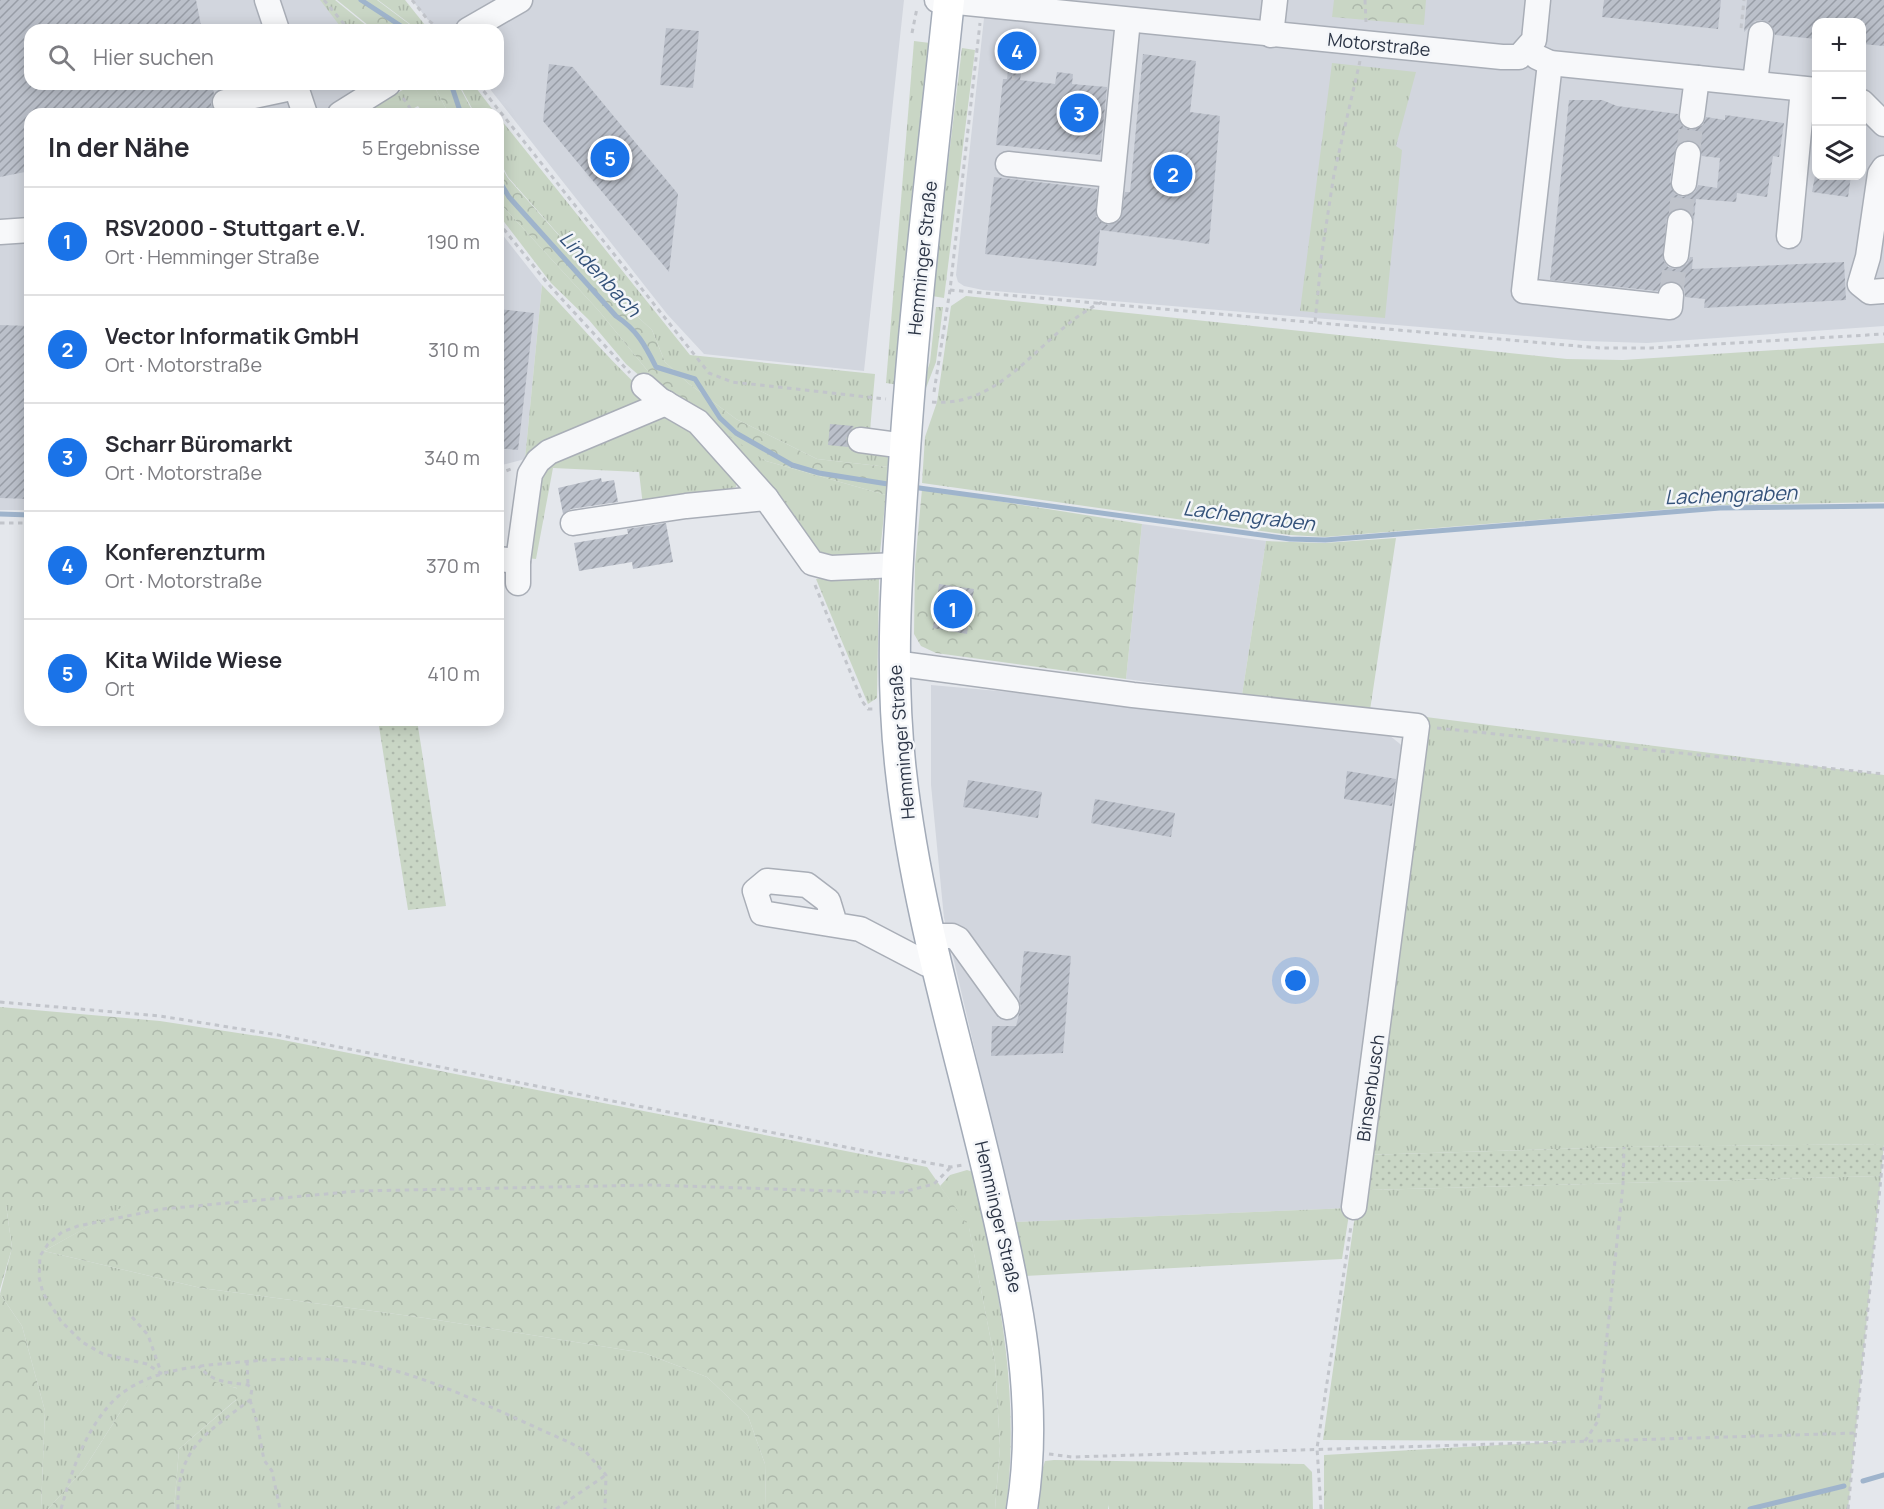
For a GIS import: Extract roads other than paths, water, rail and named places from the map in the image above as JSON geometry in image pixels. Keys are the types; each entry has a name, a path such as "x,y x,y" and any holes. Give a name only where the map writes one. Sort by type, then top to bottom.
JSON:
{"main road":[{"name":"Hemminger Straße","path":"945,0 919,402 904,454 894,663 900,768 906,814 933,949 986,1161 1020,1318 1026,1367 1029,1452 1022,1509"}],"street":[{"path":"267,0 275,24"},
{"path":"478,24 520,0"},
{"name":"Motorstraße","path":"945,0 1502,57 1519,57 1527,52"},
{"path":"1271,34 1275,0"},
{"path":"1538,0 1534,40 1527,52 1550,63 1755,82 1810,90 1789,236"},
{"path":"1108,211 1128,20"},
{"path":"1755,82 1761,34"},
{"path":"1550,63 1524,291 1670,307 1671,295"},
{"path":"1692,116 1697,78"},
{"path":"225,102 278,90"},
{"path":"296,90 303,108"},
{"path":"350,108 378,90"},
{"path":"1866,96 1884,98"},
{"path":"1866,106 1884,124"},
{"path":"1684,183 1688,154"},
{"path":"1008,164 1112,175"},
{"path":"1884,168 1880,174 1868,257 1860,284 1870,292 1884,291"},
{"path":"1676,255 1680,222"},
{"path":"0,232 24,230"},
{"path":"644,386 666,403 698,422 766,498 812,563 831,568 897,565"},
{"path":"512,568 530,474 538,461 549,452 666,403"},
{"path":"860,440 904,454"},
{"path":"573,524 686,506 766,498"},
{"name":"Binsenbusch","path":"894,663 1133,695 1417,726 1354,1207"},
{"path":"835,924 860,929 927,964 933,949 952,936 958,939 1007,1007"}],"waterway":[{"name":"Lindenbach","path":"361,0 398,24"},
{"name":"Lindenbach","path":"453,90 459,108"},
{"name":"Lindenbach","path":"504,189 616,316 635,332 656,367 695,379 720,418 736,433 792,465 819,473 894,485"},
{"name":"Lachengraben","path":"912,487 1290,539 1325,540 1720,508 1884,506"},
{"name":"Lachengraben","path":"0,514 24,515"},
{"path":"1863,1481 1884,1475"},
{"path":"1750,1509 1844,1486"}],"tunnel":[{"path":"1688,154 1692,116"},
{"path":"1680,222 1684,183"},
{"path":"1671,295 1676,255"}],"place":[{"name":"Konferenzturm","path":"1017,51"},
{"name":"Scharr Büromarkt","path":"1079,113"},
{"name":"Kita Wilde Wiese","path":"610,158"},
{"name":"Vector Informatik GmbH","path":"1173,174"},
{"name":"RSV2000 - Stuttgart e.V.","path":"953,609"}]}
